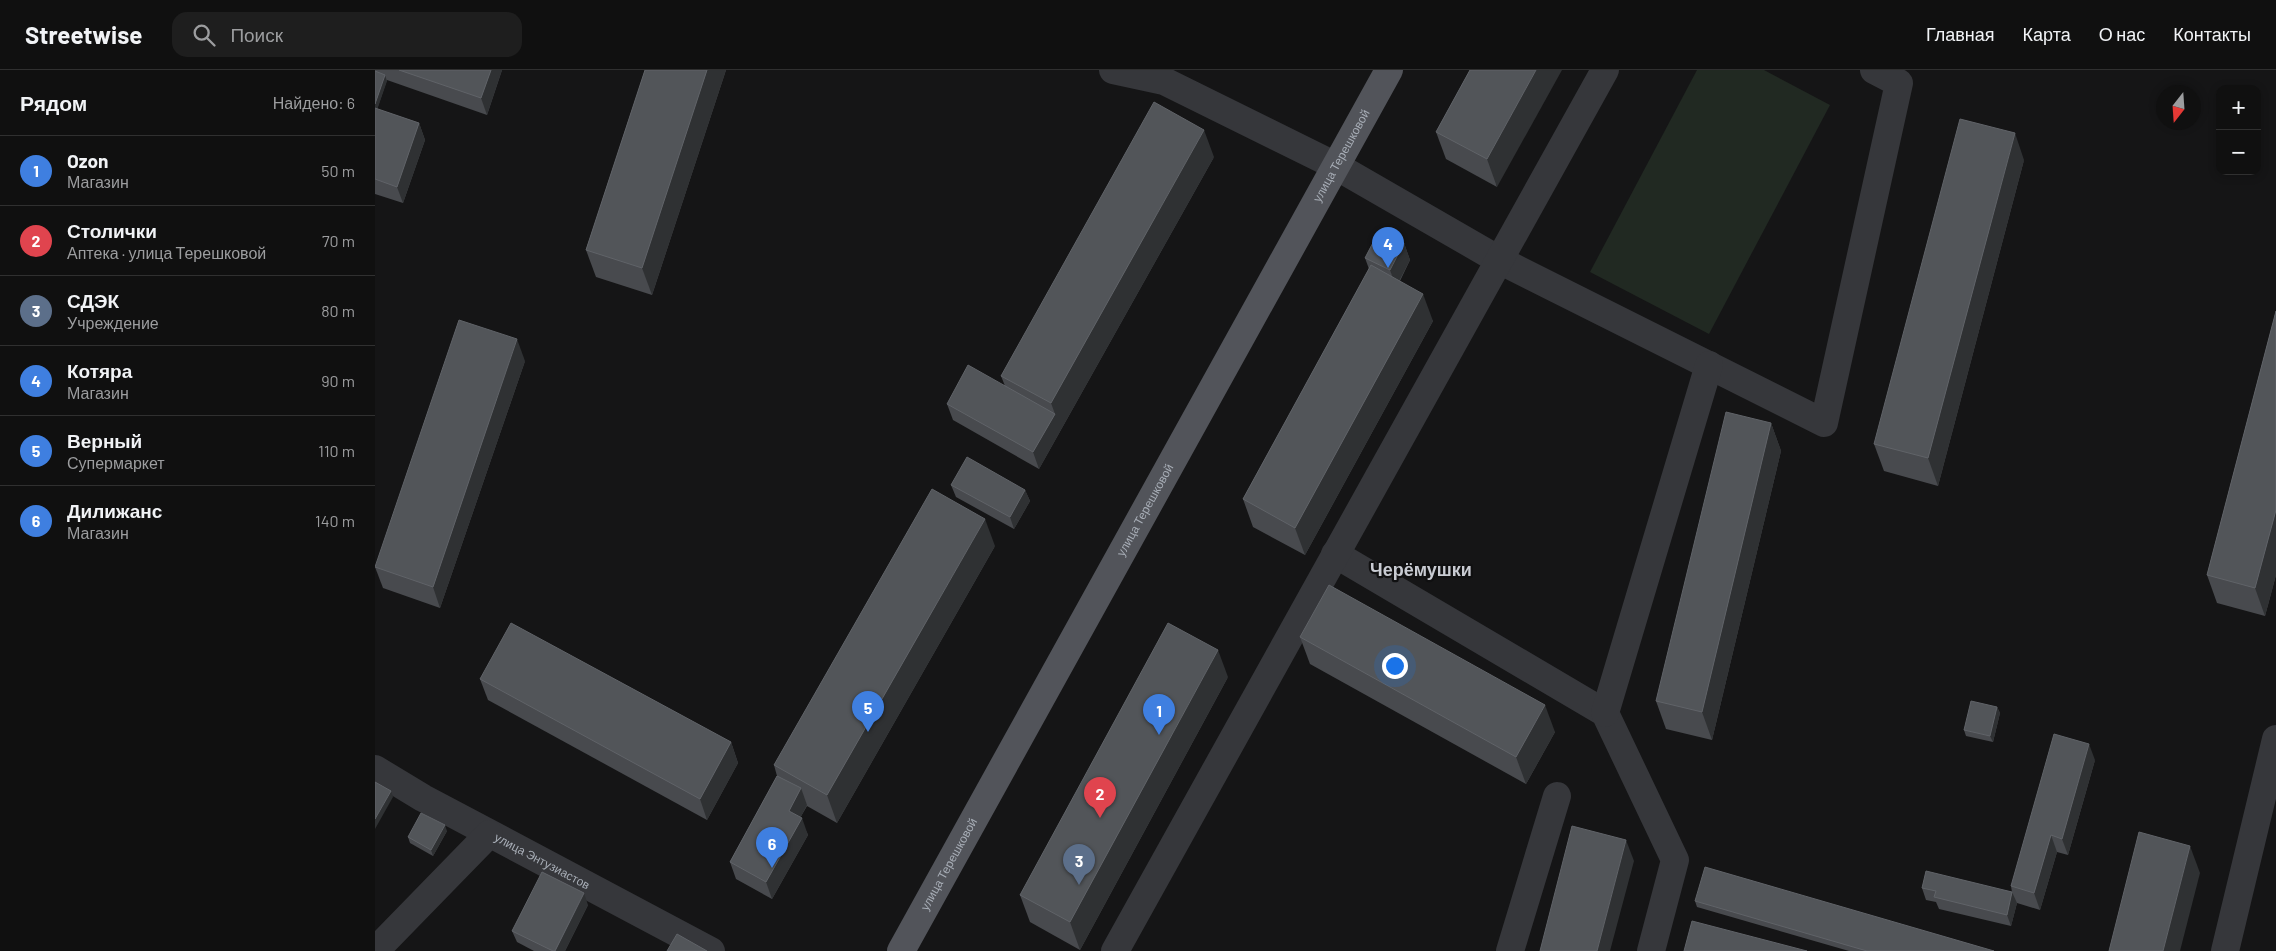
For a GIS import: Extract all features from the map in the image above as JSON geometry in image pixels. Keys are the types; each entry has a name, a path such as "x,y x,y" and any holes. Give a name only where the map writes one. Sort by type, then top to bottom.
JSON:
{"main road":[{"name":"улица Терешковой","path":"901,951 1389,70"}],"street":[{"path":"1113,70 1164,81 1336,166 1499,260 1825,423 1899,84 1874,70"},
{"path":"1115,951 1605,70"},
{"path":"1605,713 1709,365"},
{"path":"1335,554 1605,713 1675,860 1651,951"},
{"path":"2225,951 2276,739"},
{"name":"улица Энтузиастов","path":"375,769 489,834 711,951"},
{"path":"1510,951 1557,796"},
{"path":"375,951 489,834"}],"shaded area":[{"path":"1697,70 1764,70 1830,105 1709,334 1590,272"}],"building":[{"path":"399,70 491,70 481,98"},
{"path":"645,70 707,70 642,268 586,250"},
{"path":"1470,70 1536,70 1487,159 1436,132"},
{"path":"375,71 385,75 375,104"},
{"path":"1154,102 1204,130 1051,403 1001,376"},
{"path":"375,108 419,123 397,187 375,179"},
{"path":"1960,119 2015,133 1928,458 1874,444"},
{"path":"1379,231 1404,243 1390,270 1365,258"},
{"path":"1371,265 1423,294 1295,528 1243,499"},
{"path":"2276,311 2276,510 2255,588 2207,575"},
{"path":"459,320 517,339 433,587 375,567"},
{"path":"968,365 1055,414 1033,452 947,404"},
{"path":"1726,412 1771,423 1702,712 1656,701"},
{"path":"967,457 1025,490 1010,517 951,485"},
{"path":"932,489 985,519 827,795 774,765"},
{"path":"1329,585 1545,705 1516,757 1300,637"},
{"path":"511,623 731,742 700,799 480,679"},
{"path":"1168,623 1218,650 1070,922 1020,895"},
{"path":"1971,701 1997,707 1990,736 1964,730"},
{"path":"2054,734 2089,744 2062,839 2051,835 2034,893 2011,886"},
{"path":"777,776 801,788 789,811 802,818 766,882 730,862"},
{"path":"375,782 391,791 375,819"},
{"path":"421,813 445,825 431,850 408,837"},
{"path":"1572,826 1626,840 1597,951 1540,951"},
{"path":"2139,832 2190,846 2163,951 2109,951"},
{"path":"1705,867 1994,951 1867,951 1695,901"},
{"path":"1926,871 2012,892 2007,915 1934,897 1936,891 1922,888"},
{"path":"542,872 584,893 555,951 512,931"},
{"path":"1692,921 1807,951 1684,951"},
{"path":"677,934 707,951 667,951"}],"place":[{"name":"Котяра","path":"1388,268"},
{"name":"Верный","path":"868,732"},
{"name":"Ozon","path":"1159,735"},
{"name":"Столички","path":"1100,818"},
{"name":"Дилижанс","path":"772,868"},
{"name":"СДЭК","path":"1079,885"}],"district":[{"name":"Черёмушки","path":"1421,570"}]}
